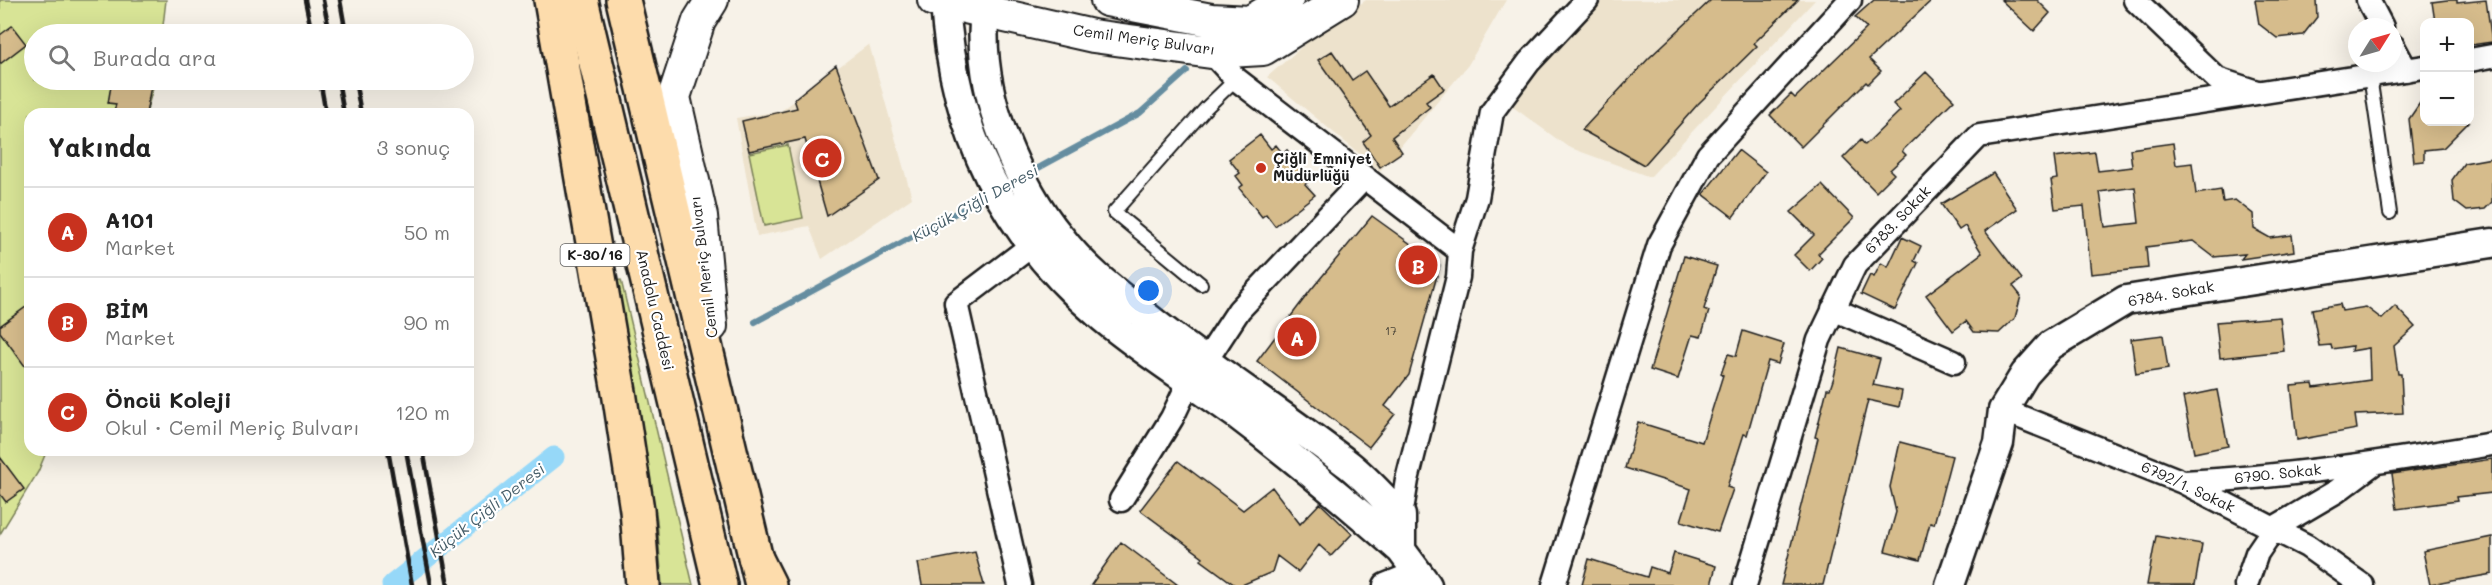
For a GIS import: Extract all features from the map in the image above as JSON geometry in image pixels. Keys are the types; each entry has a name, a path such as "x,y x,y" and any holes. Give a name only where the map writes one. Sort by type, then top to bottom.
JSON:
{"highway":[{"name":"K-30/16","path":"551,0 619,392 637,510 643,585"},
{"name":"Anadolu Caddesi","path":"581,0 720,585"},
{"path":"623,0 762,576"}],"main road":[{"name":"Cemil Meriç Bulvarı","path":"712,0 699,21 674,98 701,216 718,399"},
{"name":"Cemil Meriç Bulvarı","path":"1107,0 1148,4 1211,20 1250,22 1287,0"},
{"name":"Cemil Meriç Bulvarı","path":"941,1 985,5 1093,36 1211,52 1263,50 1342,0"}],"street":[{"path":"1415,569 1401,516 1407,480 1458,277 1460,251 1477,198 1492,112 1529,62 1587,0"},
{"path":"1554,585 1659,246 1708,155 1850,0"},
{"path":"2135,0 2217,79 2261,94"},
{"path":"2368,0 2377,18"},
{"path":"941,1 957,92 974,143 983,162 1026,211 1059,236 1084,266 1255,428 1346,502 1415,569"},
{"path":"985,5 985,74 1026,211 1031,246 1068,286 1104,319 1197,371 1351,466 1401,516"},
{"path":"1211,20 1211,52 1236,79 1460,251"},
{"path":"2402,55 2415,69"},
{"path":"2474,59 2492,56"},
{"name":"6783. Sokak","path":"1745,585 1818,340 1855,265 1979,136 2415,69"},
{"path":"1121,500 1172,418 1197,371 1239,310 1365,177"},
{"name":"6784. Sokak","path":"1950,585 1999,443 2003,410 2025,374 2051,345 2126,300 2492,243"},
{"path":"1020,585 956,303 1031,246"},
{"path":"1833,309 1954,362"},
{"name":"6792/1. Sokak","path":"2003,410 2183,482 2307,546 2362,585"},
{"name":"6790. Sokak","path":"2183,482 2235,479 2373,464 2492,444"},
{"name":"6790. Sokak","path":"2246,585 2258,553 2274,528 2337,491 2373,464"},
{"path":"1385,585 1415,569"}],"lane":[{"path":"2370,76 2390,213"},
{"path":"1201,284 1114,212 1206,108 1236,79"}],"shaded area":[{"path":"1366,0 1506,0 1468,65 1380,171 1267,77 1311,39"},
{"path":"1603,0 1815,0 1650,177 1568,147 1513,107 1532,78"},
{"path":"869,44 912,198 822,259 809,226 757,236 736,118 781,111"}],"green space":[{"path":"0,0 166,0 163,24 24,24 24,90 152,90 148,108 24,108 24,456 45,456 38,472 0,534"},
{"path":"788,145 803,218 764,226 749,153"},
{"path":"621,280 693,585 662,585 657,520 614,281"}],"building":[{"path":"1711,0 1798,0 1754,43 1757,46 1698,104 1644,165 1582,130 1649,58"},
{"path":"1874,0 1932,0 1869,59 1881,71 1868,84 1866,82 1801,147 1770,115 1791,94 1795,98 1867,28 1855,17"},
{"path":"2001,0 2037,0 2050,13 2034,31"},
{"path":"2255,0 2316,0 2317,17 2303,35 2277,38 2259,24"},
{"path":"2457,0 2457,3 2486,0 2492,42 2474,45 2474,18 2434,18 2432,2"},
{"path":"12,26 24,41 24,46 0,64 0,35"},
{"path":"1332,51 1352,80 1365,71 1389,106 1434,74 1444,89 1426,102 1430,107 1392,137 1402,152 1380,167 1363,142 1371,135 1318,60"},
{"path":"836,65 879,180 827,216 805,139 749,151 742,121 797,108 794,99"},
{"path":"1926,72 1954,100 1902,151 1906,155 1890,170 1894,174 1876,192 1843,158 1861,140 1865,145 1900,111 1893,104"},
{"path":"110,90 150,90 147,108 115,108 116,104 108,103"},
{"path":"2420,103 2420,126 2465,126 2443,148 2424,150 2424,161 2414,162 2409,119"},
{"path":"1260,135 1271,149 1276,145 1283,154 1287,150 1310,180 1305,184 1315,195 1275,226 1266,214 1262,217 1239,188 1243,185 1236,176 1240,173 1229,159"},
{"path":"2173,143 2176,165 2192,163 2196,194 2221,190 2223,202 2235,200 2253,214 2254,229 2270,238 2292,235 2294,251 2241,259 2245,254 2214,257 2193,241 2146,247 2148,268 2091,274 2084,206 2055,209 2051,180 2057,179 2054,157 2095,152 2098,171 2132,167 2130,149","holes":["2135,187 2139,223 2105,227 2100,192"]},
{"path":"1738,150 1766,172 1733,217 1703,194"},
{"path":"2492,158 2492,202 2485,209 2467,211 2454,201 2452,180 2464,163"},
{"path":"1993,173 2017,209 1985,231 2022,279 2013,286 2021,296 2015,318 1999,333 1974,332 1966,321 1953,331 1926,295 1982,253 1965,226 1959,230 1941,204"},
{"path":"1822,185 1854,218 1818,254 1822,258 1810,271 1794,255 1814,235 1791,212"},
{"path":"1372,216 1440,265 1409,375 1385,406 1395,414 1369,447 1257,361 1310,291"},
{"path":"1902,237 1921,246 1914,261 1918,263 1895,310 1861,294 1870,275 1874,277 1881,263 1888,267"},
{"path":"1684,256 1717,266 1704,309 1709,311 1701,337 1692,335 1678,379 1650,370"},
{"path":"2340,304 2342,311 2366,307 2382,319 2395,306 2415,327 2394,346 2398,374 2401,374 2403,413 2355,415 2357,429 2297,440 2291,386 2313,384 2314,388 2370,380 2369,348 2351,351 2352,346 2332,349 2331,345 2319,346 2312,309"},
{"path":"24,308 24,365 0,332 0,326"},
{"path":"2280,317 2284,351 2220,358 2216,322"},
{"path":"1743,331 1784,344 1778,364 1768,361 1747,435 1744,434 1727,487 1733,489 1718,532 1681,521 1691,489 1625,468 1638,422 1702,442 1728,354 1736,356"},
{"path":"2163,335 2168,369 2136,374 2131,339"},
{"path":"1841,348 1880,359 1873,385 1902,391 1899,407 1868,400 1823,585 1781,585 1818,438 1815,437 1827,389 1830,389"},
{"path":"2217,390 2228,446 2194,453 2183,397"},
{"path":"1900,442 1952,456 1934,524 1930,523 1920,560 1885,551 1896,512 1890,487"},
{"path":"0,457 24,489 6,502 0,494"},
{"path":"2492,459 2492,493 2456,497 2457,501 2397,509 2392,474"},
{"path":"1178,461 1243,510 1272,487 1300,524 1320,503 1352,534 1331,556 1319,545 1298,572 1277,556 1272,572 1242,585 1235,585 1201,560 1203,557 1140,510"},
{"path":"2156,536 2202,544 2195,585 2147,585"},
{"path":"2492,537 2492,574 2430,585 2423,551"},
{"path":"1121,542 1178,585 1091,585"},
{"path":"975,552 984,585 922,585 918,563"},
{"path":"1674,553 1716,566 1711,585 1582,585 1589,559 1647,577 1650,567 1668,573"}],"waterway":[{"name":"Küçük Çiğli Deresi","path":"1029,173 1140,113 1187,71"},
{"name":"Küçük Çiğli Deresi","path":"755,322 991,194"},
{"name":"Küçük Çiğli Deresi","path":"392,585 554,457"}],"railway":[{"path":"305,0 310,24"},
{"path":"323,0 328,24"},
{"path":"340,0 344,24"},
{"path":"322,90 325,108"},
{"path":"340,90 343,108"},
{"path":"357,90 360,108"},
{"path":"389,456 412,585"},
{"path":"407,456 431,585"},
{"path":"424,456 448,585"}],"place":[{"name":"Öncü Koleji","path":"822,158"},
{"name":"Çiğli Emniyet Müdürlüğü","path":"1261,168"},
{"name":"BİM","path":"1418,265"},
{"name":"A101","path":"1297,337"}]}
